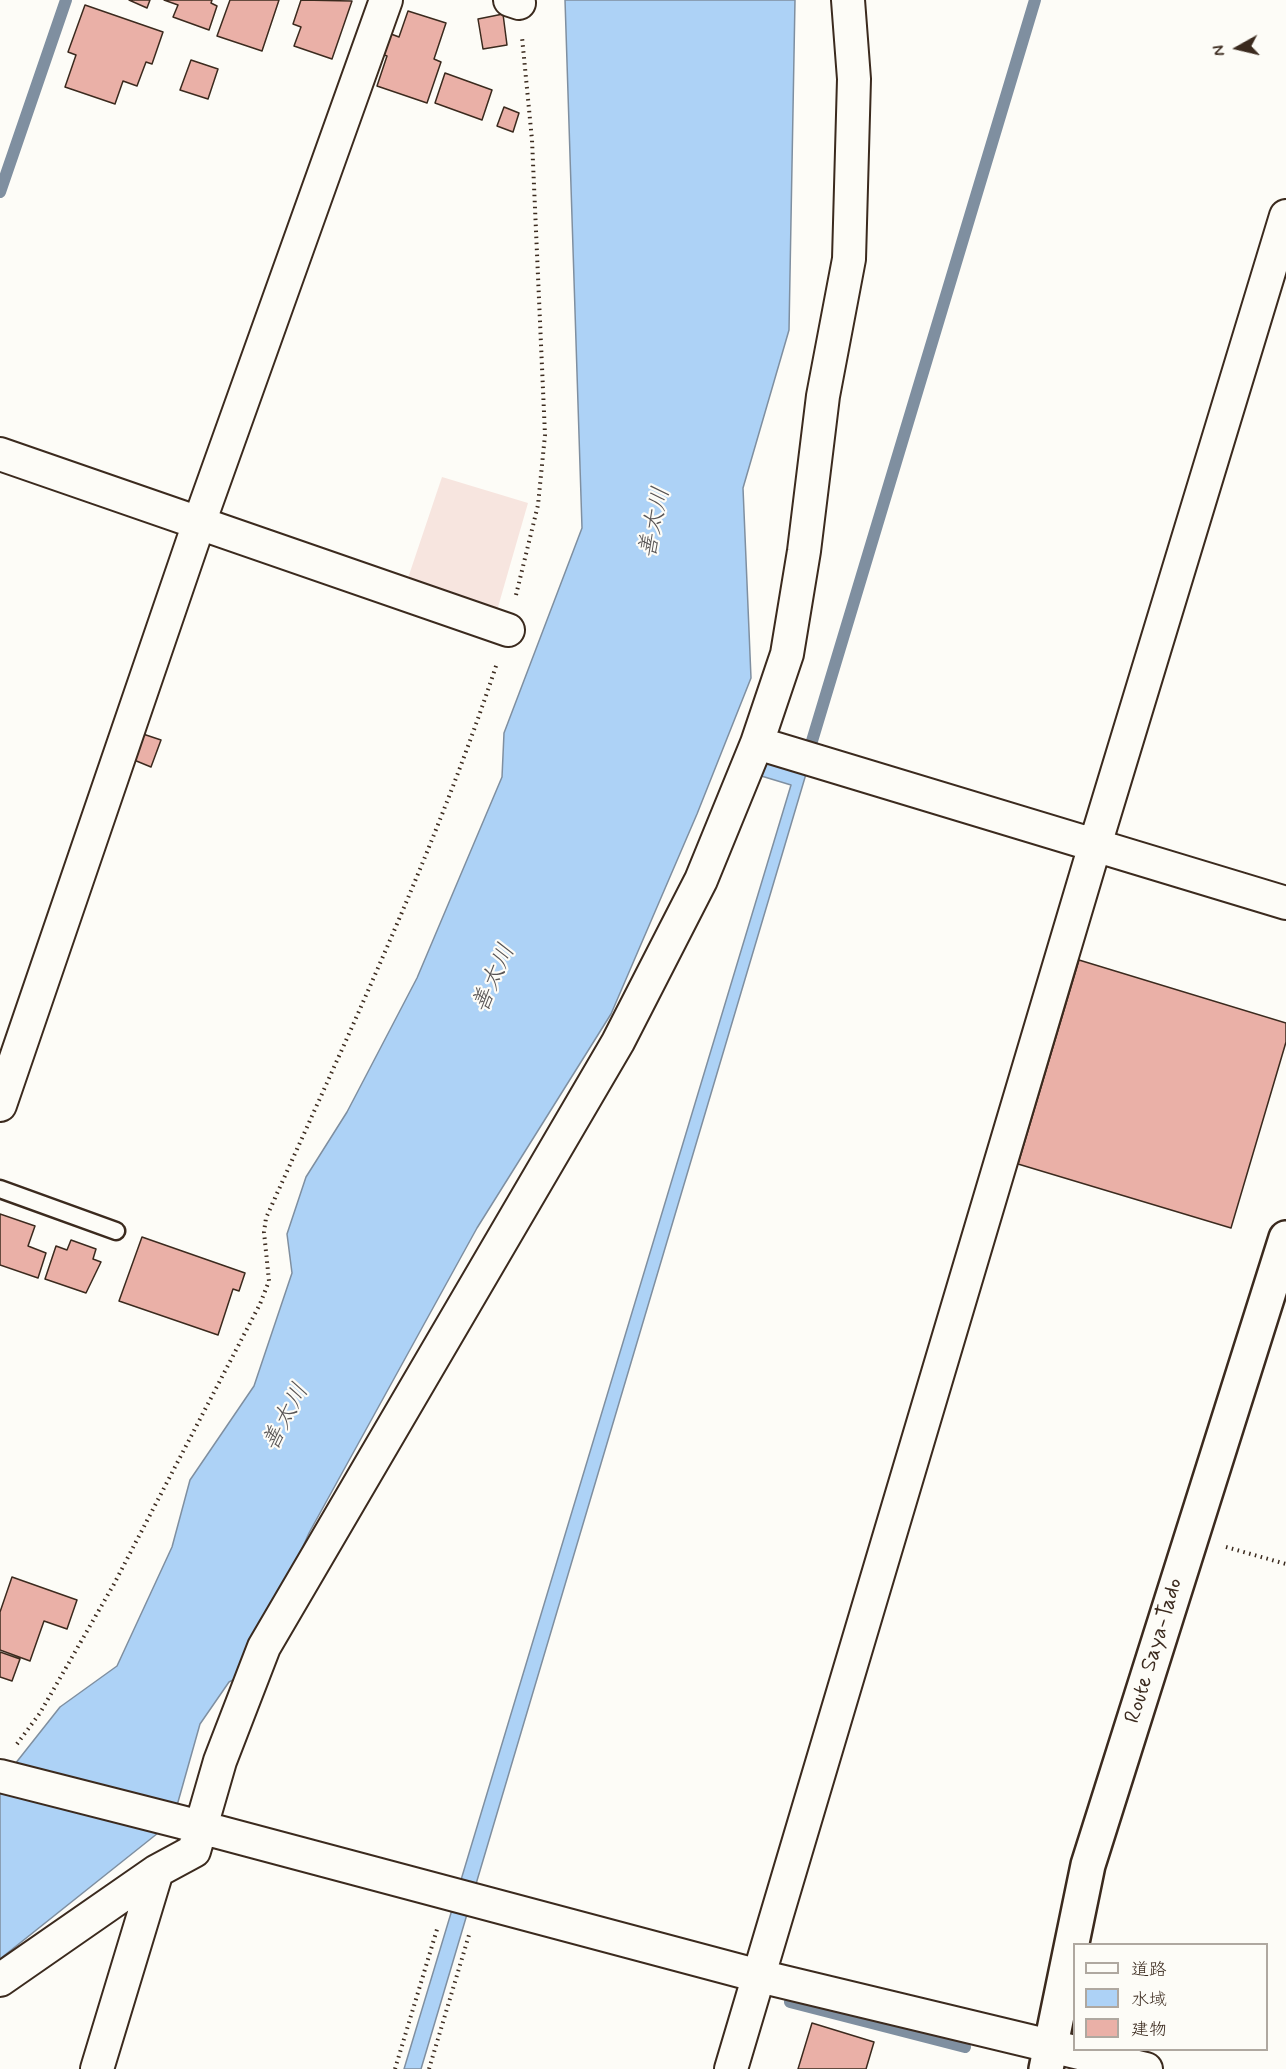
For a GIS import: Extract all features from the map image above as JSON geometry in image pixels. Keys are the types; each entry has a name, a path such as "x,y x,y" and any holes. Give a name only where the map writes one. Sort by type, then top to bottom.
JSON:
{"main road":[{"name":"Route Saya-Tado","path":"1047,2058 1088,1865 1286,1238"}],"street":[{"path":"0,1105 199,523 386,0"},
{"path":"0,1980 157,1871 194,1851 191,1824 220,1761 264,1647 618,1042 701,880 757,743 787,654 804,551 823,396 849,259 854,79 848,0"},
{"path":"731,2069 1095,844 1286,216"},
{"path":"0,454 508,630"},
{"path":"757,743 1286,903"},
{"path":"6,1763 191,1824 759,1977 1047,2058 1146,2069"},
{"path":"97,2069 157,1871"}],"lane":[{"path":"0,1189 116,1231"}],"path":[{"path":"6,1763 40,1713 114,1584 260,1304 269,1281 264,1232 266,1218 368,992 446,808 508,630 538,505 545,435 532,140 514,1"},
{"path":"1191,1536 1286,1564"},
{"path":"395,2069 448,1893"},
{"path":"429,2069 479,1902"}],"shaded area":[{"path":"442,477 528,503 496,614 406,584"}],"water":[{"name":"善太川","path":"565,0 795,0 789,330 743,488 751,678 697,814 611,1014 477,1228 309,1533 247,1673 229,1682 200,1724 178,1802 158,1833 0,1959 0,1783 60,1707 117,1666 172,1547 190,1480 254,1386 292,1273 287,1234 306,1177 347,1112 417,978 502,777 504,733 582,528"},
{"path":"765,759 806,774 421,2069 404,2069 791,785 758,775"}],"building":[{"path":"129,0 150,0 147,8"},
{"path":"164,0 212,0 211,3 217,6 209,30 173,17 178,5"},
{"path":"230,0 279,0 262,51 217,36"},
{"path":"301,0 352,1 332,59 294,46 301,27 293,24"},
{"path":"85,5 163,32 152,64 146,62 137,86 123,81 115,104 65,87 76,55 68,52"},
{"path":"408,11 446,23 434,59 441,62 427,103 377,86 387,56 384,55 391,34 399,37"},
{"path":"503,14 507,45 483,49 478,19"},
{"path":"191,60 218,69 208,99 180,90"},
{"path":"445,73 492,90 482,120 435,103"},
{"path":"504,107 519,113 513,132 497,126"},
{"path":"143,734 161,740 151,767 134,760"},
{"path":"1079,960 1286,1023 1286,1042 1231,1228 1018,1164"},
{"path":"0,1214 35,1226 28,1246 46,1253 38,1278 0,1265"},
{"path":"142,1237 245,1273 239,1291 233,1289 218,1335 119,1301"},
{"path":"71,1240 96,1249 93,1259 101,1262 86,1293 45,1279 56,1246 67,1250"},
{"path":"12,1577 77,1600 67,1629 44,1621 30,1661 0,1650 0,1612"},
{"path":"0,1652 20,1659 12,1681 0,1677"},
{"path":"812,2023 874,2042 866,2069 798,2069"}],"waterway":[{"path":"0,192 66,0"},
{"path":"812,741 1035,0"},
{"path":"790,2002 965,2047"}]}
